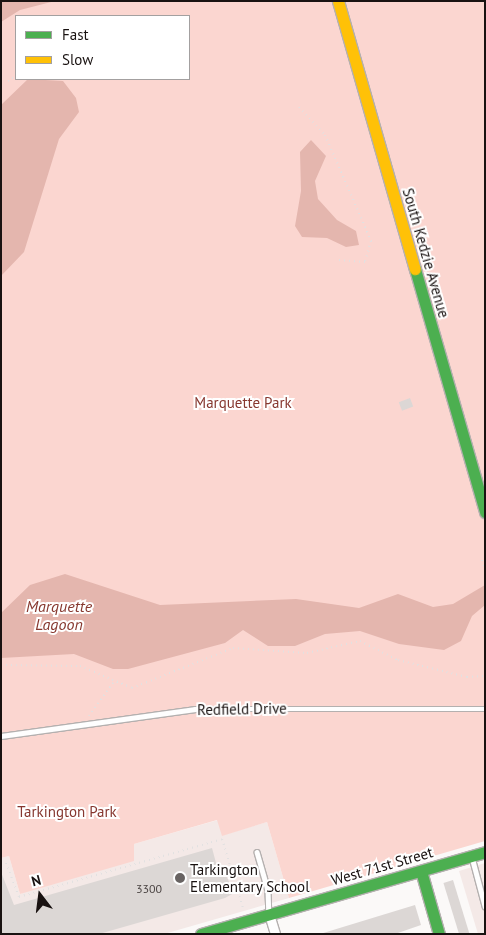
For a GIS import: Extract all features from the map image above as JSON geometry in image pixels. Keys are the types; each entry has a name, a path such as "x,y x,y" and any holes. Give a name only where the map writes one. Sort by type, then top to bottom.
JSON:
{"main road":[{"name":"South Kedzie Avenue","path":"338,1 485,512"},
{"name":"West 71st Street","path":"202,934 485,852"},
{"path":"421,870 439,934"}],"street":[{"path":"269,914 275,934"}],"lane":[{"name":"Redfield Drive","path":"1,736 84,722 236,707 382,712 485,709"},
{"path":"257,852 268,890 269,914"},
{"path":"472,856 485,906"}],"path":[{"path":"8,80 15,76"},
{"path":"298,107 325,134 371,241 365,262 338,260"},
{"path":"482,560 485,570"},
{"path":"1,665 80,666 112,683 132,688 151,684 234,648 307,653 360,641 398,660 467,677 485,676"},
{"path":"84,722 112,683"},
{"path":"1,861 6,863 18,897 222,839 243,908"}],"shaded area":[{"name":"Tarkington Elementary School","path":"218,820 223,835 267,822 289,898 164,934 1,934 1,858 9,856 20,894 134,844"},
{"path":"485,863 485,934 478,934 459,871"}],"green space":[{"name":"Marquette Park","path":"1,1 485,1 485,841 289,898 267,822 222,836 217,820 134,844 134,861 20,894 9,856 1,858"}],"water":[{"path":"1,1 55,1 20,10 1,22"},
{"path":"27,80 63,81 76,98 79,112 59,139 24,252 1,276 1,105"},
{"path":"311,140 326,156 315,181 318,199 337,220 356,231 359,245 346,247 327,238 302,237 295,226 301,191 300,152"},
{"name":"Marquette Lagoon","path":"65,574 160,605 296,599 359,608 398,594 433,607 453,604 485,585 485,605 472,616 461,641 444,650 399,644 360,631 325,634 295,646 268,646 243,630 225,643 128,669 113,669 74,654 1,658 1,613 30,585"}],"building":[{"path":"410,398 413,406 402,411 399,402"},
{"name":"Tarkington Elementary School","path":"212,848 219,874 225,873 234,893 225,898 99,934 1,934 1,872 14,905"},
{"path":"453,880 469,934 459,934 443,883"},
{"path":"415,905 421,925 395,934 320,934"}],"traffic: fast":[{"path":"415,269 485,512"},
{"path":"201,934 485,852"},
{"path":"421,871 439,934"}],"traffic: slow":[{"path":"338,1 415,269"}],"place":[{"name":"Tarkington Elementary School","path":"180,878"}],"park label":[{"name":"Tarkington Park","path":"67,812"}]}
